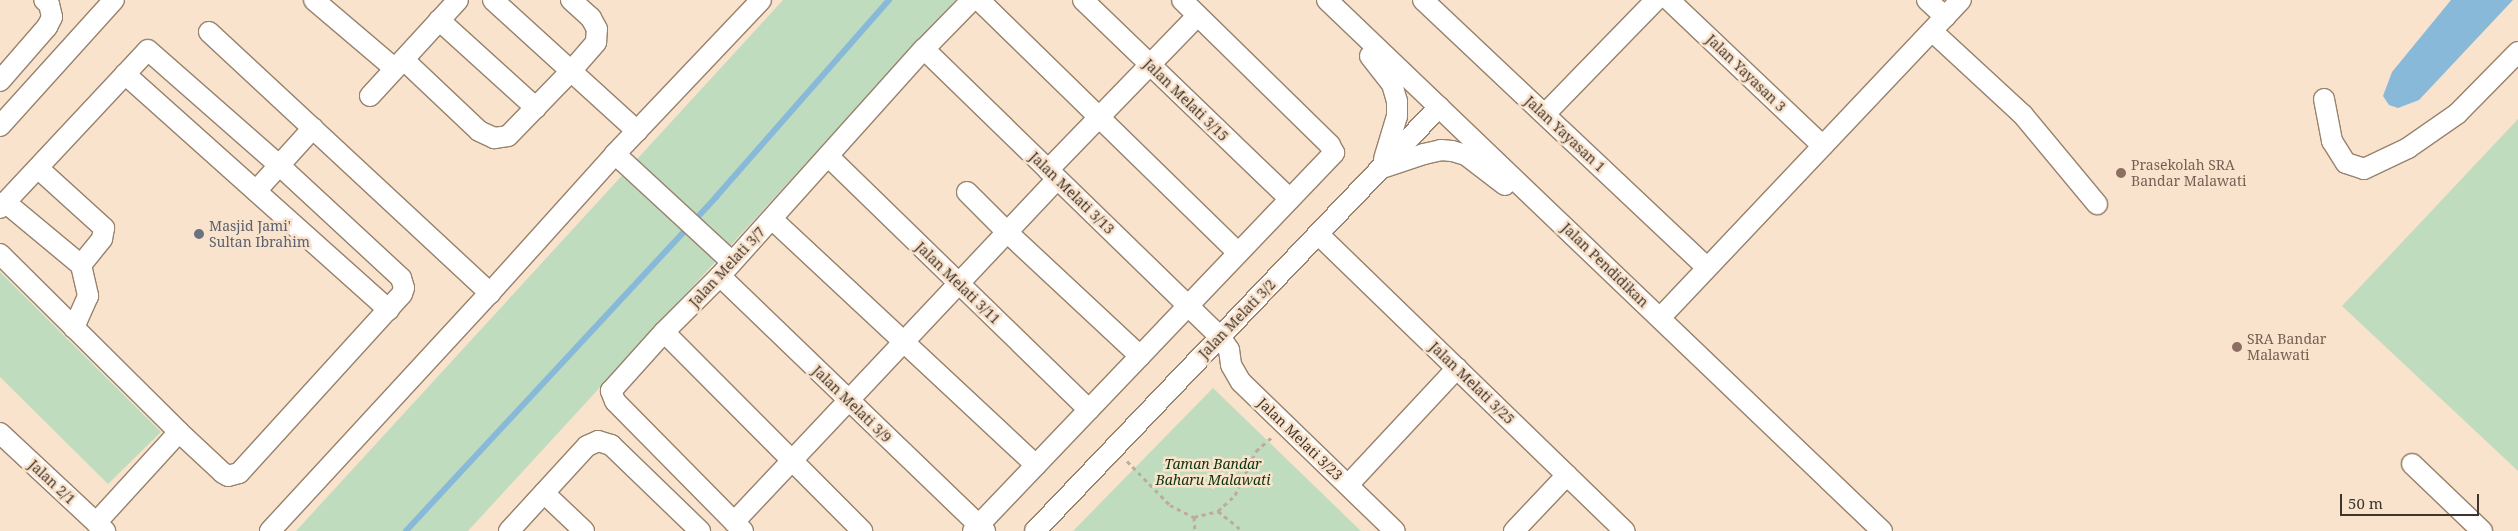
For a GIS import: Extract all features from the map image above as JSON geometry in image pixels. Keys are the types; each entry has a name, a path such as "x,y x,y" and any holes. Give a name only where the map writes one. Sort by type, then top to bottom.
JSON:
{"street":[{"path":"0,81 47,27 52,17 49,4 44,0"},
{"path":"0,126 113,0"},
{"path":"314,0 399,64 479,131 494,138 508,136 572,70 596,42 597,29 591,18 572,0"},
{"path":"370,96 458,0"},
{"path":"493,0 637,131"},
{"path":"270,531 490,293 615,154 761,0"},
{"name":"Jalan Melati 3/7","path":"739,526 612,396 614,386 726,264 772,219 924,49 972,0"},
{"path":"979,0 1238,253"},
{"name":"Jalan Melati 3/15","path":"1084,0 1290,199"},
{"path":"979,529 1036,465 1334,153 1330,144 1182,0"},
{"name":"Jalan Yayasan 1","path":"1423,0 1707,268"},
{"path":"1545,114 1656,0"},
{"name":"Jalan Yayasan 3","path":"1669,0 1823,146"},
{"path":"1927,0 1945,17"},
{"path":"1660,318 1961,0"},
{"path":"1331,4 1392,84 1397,101 1397,116 1393,135 1381,168"},
{"name":"Jalan Pendidikan","path":"1331,4 1882,531"},
{"path":"739,526 792,461 1007,232 1098,118 1197,16"},
{"path":"439,20 536,108"},
{"path":"1932,31 2023,115 2097,204"},
{"path":"209,32 490,293"},
{"name":"Jalan Melati 3/13","path":"924,49 1220,337"},
{"path":"0,254 74,328 179,432 222,473 233,476 388,310 404,288 401,278 279,165 148,50 39,169 2,205 81,265 88,296 74,328"},
{"path":"2324,99 2332,141 2346,164 2364,169 2408,148 2457,114 2518,52"},
{"path":"125,74 388,310"},
{"name":"Jalan Melati 3/2","path":"1035,531 1439,106"},
{"path":"256,191 314,128"},
{"path":"1381,168 1441,150 1466,155 1512,191 1555,218"},
{"name":"Jalan Melati 3/9","path":"615,154 633,169 726,264 849,400 979,529"},
{"name":"Jalan Melati 3/11","path":"828,156 1089,410"},
{"path":"39,169 104,228 102,239 81,265"},
{"path":"967,192 1007,232 1140,356"},
{"path":"772,219 1036,465"},
{"name":"Jalan Melati 3/25","path":"1318,234 1625,531"},
{"path":"664,332 862,531"},
{"name":"Jalan Melati 3/23","path":"1220,337 1230,350 1231,365 1241,382 1395,531"},
{"path":"1348,485 1457,368"},
{"path":"100,527 179,432"},
{"name":"Jalan 2/1","path":"0,433 100,527"},
{"path":"509,531 587,446 598,441 612,445 700,531"},
{"path":"2412,464 2482,531"},
{"path":"1514,531 1567,476"},
{"path":"544,493 584,531"}],"path":[{"path":"1114,449 1170,504 1194,517 1218,511 1235,495 1256,451"},
{"path":"1218,511 1243,531"},
{"path":"1194,517 1195,531"}],"green space":[{"path":"783,0 956,0 468,531 296,531"},
{"path":"2518,119 2518,471 2342,306"},
{"path":"0,272 161,432 108,484 0,377"},
{"name":"Taman Bandar Baharu Malawati","path":"1213,388 1361,531 1073,531"}],"water":[{"path":"2451,0 2513,0 2419,100 2398,108 2389,105 2383,96 2392,72"}],"waterway":[{"path":"406,531 716,197 889,0"}],"place":[{"name":"Prasekolah SRA Bandar Malawati","path":"2121,173"},
{"name":"Masjid Jami' Sultan Ibrahim","path":"199,234"},
{"name":"SRA Bandar Malawati","path":"2237,347"}]}
